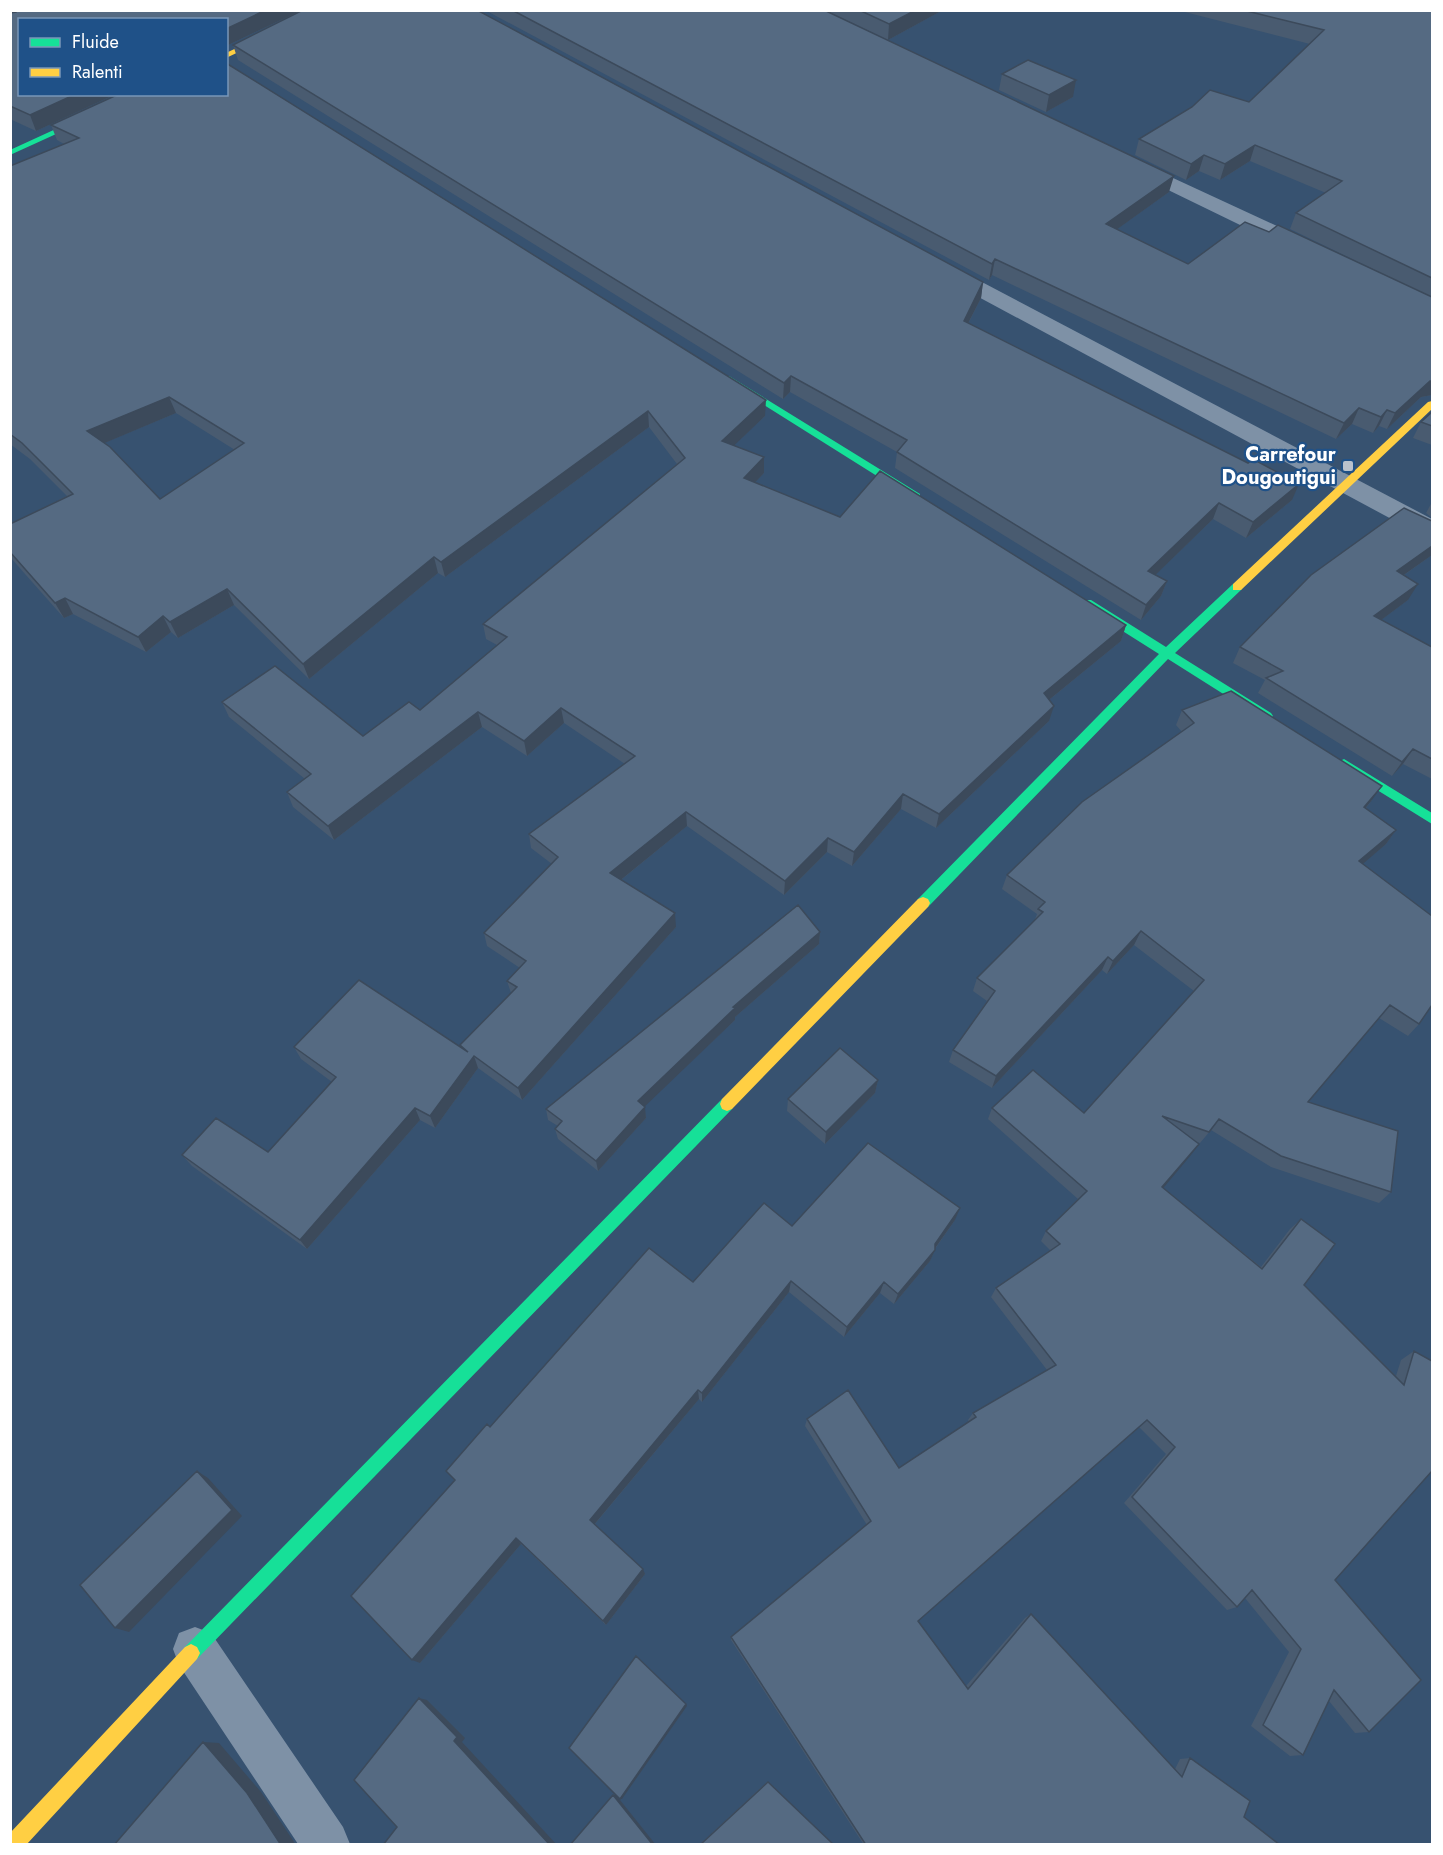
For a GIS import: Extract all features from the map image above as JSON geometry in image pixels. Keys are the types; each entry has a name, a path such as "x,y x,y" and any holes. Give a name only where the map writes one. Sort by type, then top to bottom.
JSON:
{"street":[{"path":"228,55 324,10"},
{"path":"10,153 136,96"},
{"path":"1114,156 1326,258"},
{"path":"926,259 1432,530"},
{"path":"722,374 924,501"},
{"path":"14,1845 195,1649 1167,653 1432,404"},
{"path":"1076,596 1275,721"},
{"path":"1334,758 1432,819"},
{"path":"195,1649 327,1845"}],"building":[{"path":"16,10 266,10 228,28 228,18 18,18 18,96 72,96 30,115 10,106 10,13"},
{"path":"303,10 477,10 983,282 964,321 1248,463 1253,459 1299,484 1253,522 1219,503 1148,571 1167,581 1146,605 897,452 907,440 791,376 784,383 233,45"},
{"path":"512,10 824,10 1174,176 1106,224 1188,264 1245,222 1269,232 1278,225 1432,297 1432,381 1395,413 1387,410 1381,417 1359,408 1344,423 995,259 992,264"},
{"path":"859,10 916,10 889,24"},
{"path":"1243,10 1432,10 1432,278 1296,213 1342,181 1255,145 1225,164 1204,155 1191,164 1139,139 1192,107 1210,90 1249,102 1324,30"},
{"path":"1028,60 1076,80 1049,95 1002,74"},
{"path":"228,64 766,400 722,441 764,457 744,478 840,517 880,471 1126,625 1044,693 1054,706 939,814 903,794 854,852 828,838 785,881 686,812 610,873 675,913 518,1088 474,1056 430,1116 415,1108 300,1240 182,1155 216,1118 268,1152 336,1077 294,1047 359,980 468,1052 460,1045 517,987 507,981 526,961 484,933 558,857 529,834 635,756 561,708 524,741 478,712 328,826 287,792 311,774 222,702 275,666 363,736 409,702 420,710 507,637 483,624 685,458 648,411 441,562 434,557 303,664 227,589 170,622 163,616 138,637 65,598 55,603 10,552 10,524 73,494 10,434 10,166 79,138 51,125 115,96 228,96","holes":["169,397 244,443 160,499 110,447 87,431"]},
{"path":"1432,412 1432,426 1421,422"},
{"path":"1404,508 1432,521 1432,546 1397,571 1418,584 1374,616 1432,647 1432,759 1413,749 1402,762 1266,678 1283,671 1240,647 1311,575"},
{"path":"1231,691 1382,786 1364,807 1396,830 1359,861 1432,916 1432,1005 1419,1024 1390,1005 1308,1102 1398,1131 1391,1192 1281,1156 1219,1119 1209,1132 1162,1116 1199,1144 1162,1187 1262,1269 1301,1219 1335,1244 1304,1285 1404,1385 1414,1351 1432,1361 1432,1471 1335,1580 1421,1680 1369,1732 1334,1690 1303,1755 1263,1725 1301,1649 1252,1590 1237,1607 1132,1497 1175,1447 1147,1420 918,1621 968,1689 1031,1614 1182,1777 1190,1758 1250,1801 1244,1817 1280,1845 866,1845 731,1637 871,1521 807,1419 848,1390 899,1468 976,1417 973,1413 1056,1365 996,1288 1060,1244 1046,1231 1087,1191 992,1108 1033,1070 1084,1113 1204,980 1141,931 1113,961 1108,957 996,1076 953,1050 995,991 977,978 1043,912 1038,909 1045,902 1007,875 1082,802 1194,723 1182,710"},
{"path":"798,905 820,932 733,1007 735,1008 638,1101 645,1107 596,1161 555,1129 562,1121 546,1109"},
{"path":"840,1048 878,1080 826,1132 788,1099"},
{"path":"868,1143 960,1208 935,1244 935,1250 898,1294 884,1282 847,1327 791,1281 702,1393 698,1390 590,1520 643,1569 603,1621 516,1538 412,1660 351,1596 455,1480 446,1471 487,1424 490,1427 649,1248 693,1282 764,1203 792,1226"},
{"path":"197,1471 232,1510 115,1628 80,1585"},
{"path":"636,1656 686,1704 620,1799 569,1748"},
{"path":"419,1698 457,1737 454,1741 550,1845 383,1845 397,1827 354,1780"},
{"path":"203,1742 247,1793 281,1845 114,1845"},
{"path":"768,1782 834,1845 700,1845"},
{"path":"613,1795 653,1845 570,1845"}],"traffic: fast":[{"path":"10,153 136,96"},
{"path":"729,379 916,496"},
{"path":"923,903 1167,653 1237,587"},
{"path":"1087,603 1267,716"},
{"path":"1344,764 1432,819"},
{"path":"191,1653 727,1104"}],"traffic: slow":[{"path":"228,55 324,10"},
{"path":"1237,587 1432,404"},
{"path":"727,1104 923,903"},
{"path":"14,1844 191,1653"}],"place":[{"name":"Carrefour Dougoutigui","path":"1348,466"}]}
